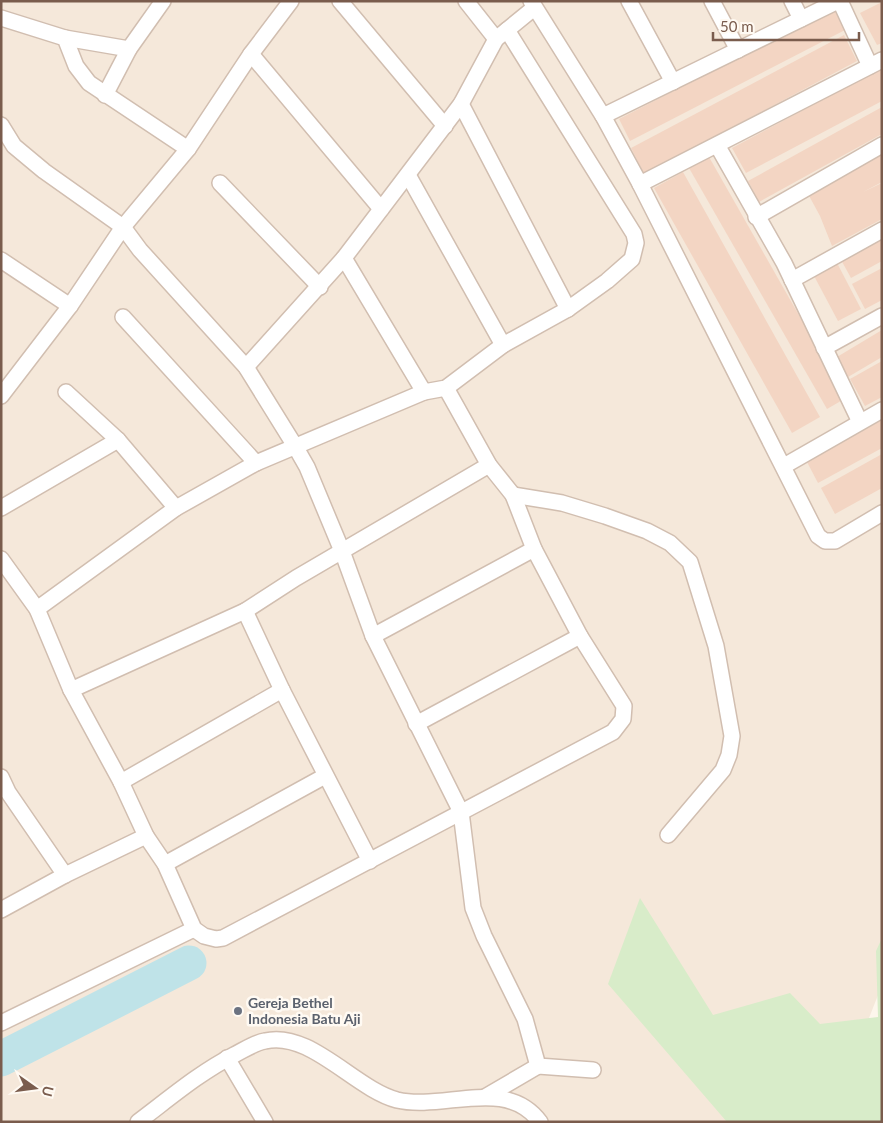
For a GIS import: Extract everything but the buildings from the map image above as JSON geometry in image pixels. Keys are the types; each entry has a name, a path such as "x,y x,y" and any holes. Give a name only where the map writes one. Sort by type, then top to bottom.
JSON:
{"street":[{"path":"105,95 129,49 163,1"},
{"path":"1,396 70,306 123,228 188,149 251,54 291,1"},
{"path":"340,1 445,126"},
{"path":"37,609 176,508 256,463 424,392 446,388 503,345 568,308 630,262 635,252 634,234 505,31 466,1"},
{"path":"629,1 673,82"},
{"path":"712,1 738,50"},
{"path":"792,1 801,19"},
{"path":"603,116 839,1 876,63 640,184"},
{"path":"246,367 320,287 344,258 462,104 505,31 532,7 603,116 640,184 818,536 821,539 835,541 882,513"},
{"path":"1,18 65,38 129,49"},
{"path":"65,38 76,66 89,83 188,149"},
{"path":"251,54 381,209"},
{"path":"462,104 568,308"},
{"path":"1,126 14,146 44,171 123,228 140,250 246,367 307,467 342,551 373,636 461,812 473,908 484,936 525,1019 538,1066"},
{"path":"717,145 792,280 860,422"},
{"path":"756,217 882,145"},
{"path":"408,175 503,345"},
{"path":"220,183 320,287"},
{"path":"792,280 882,230"},
{"path":"344,258 424,392"},
{"path":"1,260 70,306"},
{"path":"824,348 882,316"},
{"path":"123,318 256,463"},
{"path":"2,563 37,609 71,690 121,782 146,836 165,864 194,929 204,936 216,939 223,938 613,732 623,719 624,706 580,636 534,550 512,495 489,465 446,388"},
{"path":"66,392 118,440 176,508"},
{"path":"784,466 882,410"},
{"path":"1,508 118,440"},
{"path":"71,690 245,611 342,551 489,465"},
{"path":"512,495 562,503 647,531 670,543 690,562 716,646 732,736 729,756 723,770 668,835"},
{"path":"373,636 534,550"},
{"path":"245,611 282,690 370,862"},
{"path":"416,724 580,636"},
{"path":"121,782 282,690"},
{"path":"165,864 325,776"},
{"path":"1,777 5,793 65,875"},
{"path":"1,910 65,875 146,836"},
{"path":"2,1020 194,929"},
{"path":"138,1122 181,1087 227,1058 266,1041 281,1039 296,1042 380,1094 397,1100 432,1102 485,1097 506,1098 519,1102 534,1114 540,1122"},
{"path":"227,1058 264,1122"},
{"path":"485,1097 538,1066 593,1070"}],"shaded area":[{"path":"1,1 882,1 882,985 828,1122 1,1122"}],"green space":[{"path":"640,898 713,1015 790,993 820,1024 878,1017 876,951 882,938 882,1122 727,1122 608,984"}],"waterway":[{"path":"1,1059 189,963"}],"place":[{"name":"Gereja Bethel Indonesia Batu Aji","path":"238,1011"}]}
